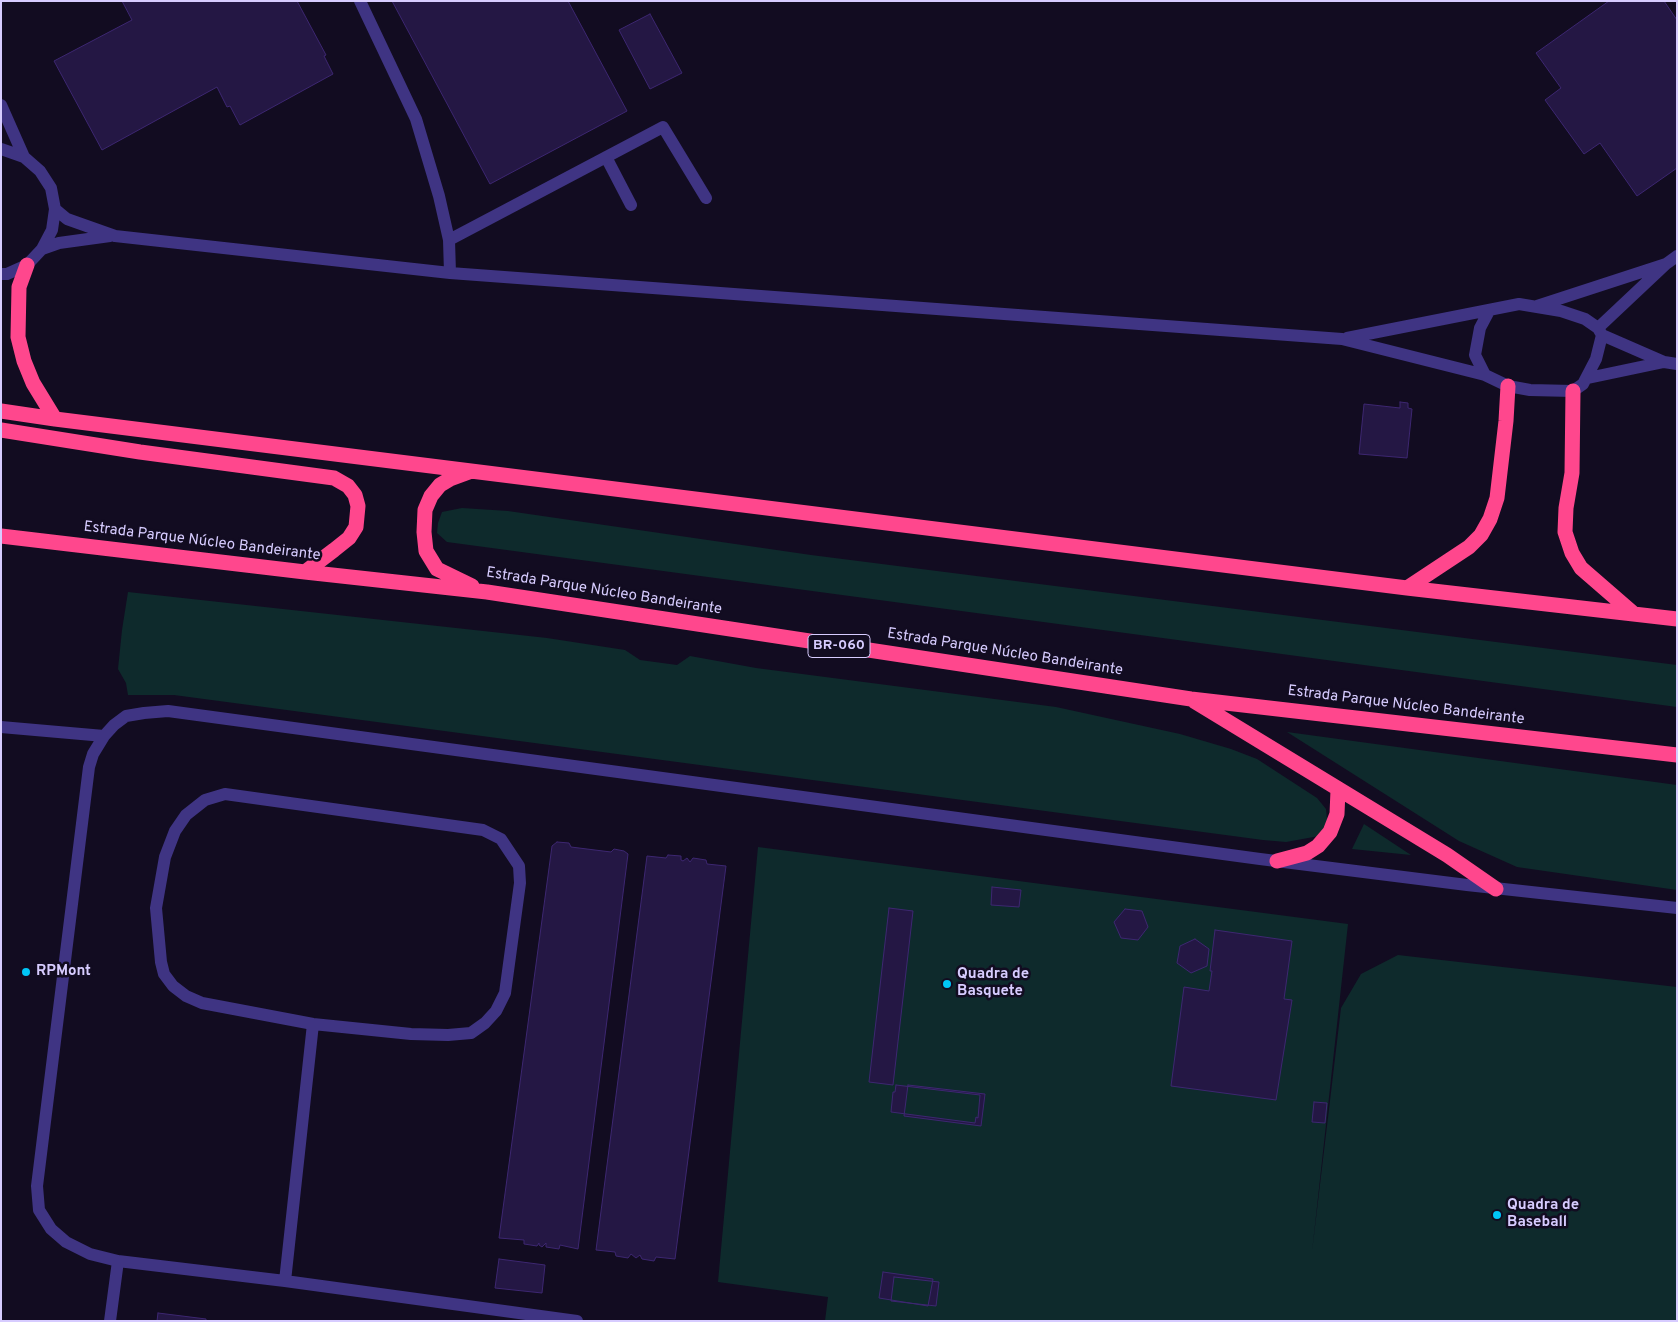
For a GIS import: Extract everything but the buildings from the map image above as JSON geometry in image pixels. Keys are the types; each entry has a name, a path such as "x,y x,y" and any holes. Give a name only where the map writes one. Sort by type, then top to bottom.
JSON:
{"highway":[{"path":"26,264 19,287 18,337 24,361 33,383 56,419"},
{"path":"1407,588 1469,546 1481,535 1490,518 1497,498 1508,386"},
{"path":"1573,391 1572,473 1566,508 1565,532 1572,554 1581,568 1634,614"},
{"path":"1,411 1407,588 1677,619"},
{"path":"1,430 140,452 334,478 348,486 355,495 358,506 356,527 349,538 305,572"},
{"path":"472,471 440,485 431,496 425,510 424,532 426,551 437,569 487,592"},
{"name":"Estrada Parque Núcleo Bandeirante","path":"1,536 487,592 1191,699 1677,755"},
{"path":"1191,699 1447,855 1496,889"},
{"path":"1277,861 1307,853 1318,846 1330,832 1337,814 1338,790"}],"street":[{"path":"360,1 416,119 440,196 449,240 450,273"},
{"path":"1,105 24,157"},
{"path":"449,240 663,127 706,198"},
{"path":"1,149 24,157 40,171 50,188 55,209 52,230 42,249 26,264 6,274 1,274"},
{"path":"606,158 631,206"},
{"path":"55,209 68,219 115,236"},
{"path":"42,249 59,243 115,236 450,273 1342,339 1485,375 1508,386 1530,390 1573,391 1588,378 1596,359 1600,332 1666,264 1677,256"},
{"path":"1534,307 1666,264"},
{"path":"1342,339 1519,304 1573,314 1585,319 1600,332 1664,362 1677,364"},
{"path":"1485,375 1475,354 1480,328 1489,311"},
{"path":"1588,378 1664,362"},
{"path":"577,1321 285,1281 118,1261 90,1254 66,1242 51,1229 39,1210 38,1186 89,767 93,754 104,736 114,725 126,716 168,711 1277,861 1496,889 1677,908"},
{"path":"1,727 104,736"},
{"path":"225,794 483,830 501,839 519,866 520,883 505,993 496,1011 485,1023 471,1032 448,1035 411,1034 313,1024 202,1003 186,996 173,986 164,974 161,962 156,908 165,857 175,831 186,815 205,800 225,794"},
{"path":"285,1281 313,1024"},
{"path":"110,1321 118,1261"}],"green space":[{"path":"462,508 508,511 811,555 1677,665 1677,707 447,542 437,533 442,512"},
{"path":"128,592 547,638 625,650 640,660 677,665 690,656 756,668 1056,707 1180,734 1257,759 1317,798 1326,809 1327,820 1324,830 1319,836 1286,842 1263,840 174,695 128,695 126,683 118,669"},
{"path":"1287,732 1677,785 1677,890 1517,867 1459,841"},
{"path":"1364,824 1411,855 1352,849"},
{"path":"758,847 1348,924 1312,1252 1341,1008 1361,974 1398,955 1677,987 1677,1321 825,1321 828,1297 718,1282"}],"place":[{"name":"RPMont","path":"26,972"},
{"name":"Quadra de Basquete","path":"947,984"},
{"name":"Quadra de Baseball","path":"1497,1215"}]}
